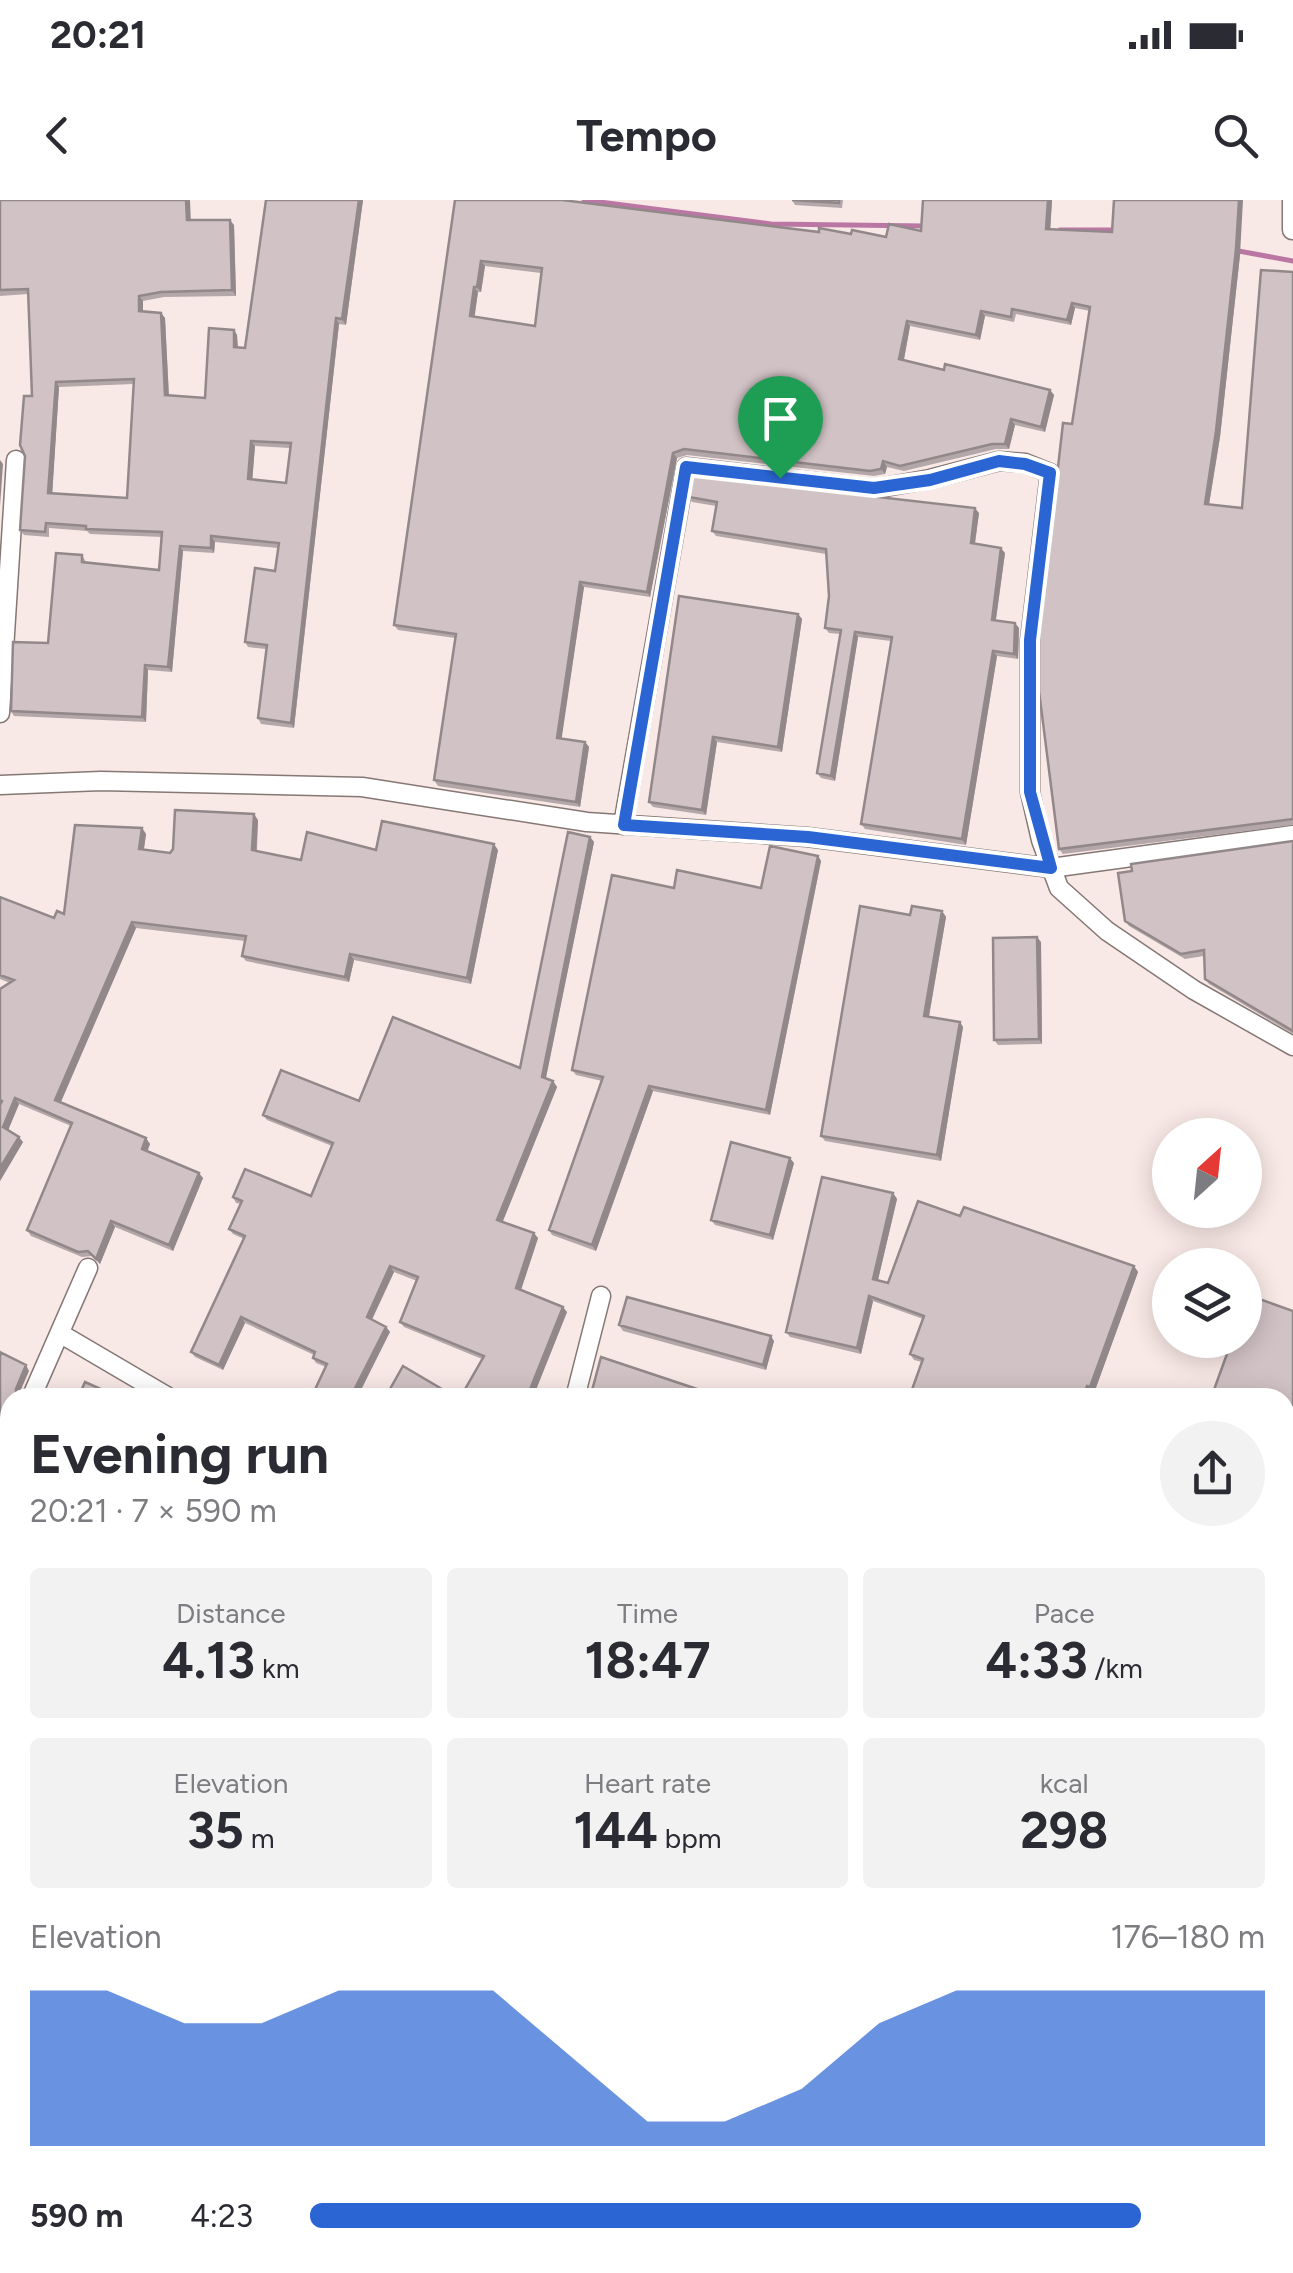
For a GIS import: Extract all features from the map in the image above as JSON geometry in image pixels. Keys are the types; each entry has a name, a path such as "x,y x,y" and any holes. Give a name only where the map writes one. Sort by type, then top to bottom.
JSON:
{"street":[{"path":"1292,200 1292,230"},
{"path":"0,713 16,460"},
{"path":"624,825 686,467 874,488 930,480 999,461 1025,464 1050,473 1030,640 1030,792 1059,888 1108,930 1194,990 1293,1046"},
{"path":"0,785 102,781 362,787 587,822 808,837 1051,868 1293,835"},
{"path":"37,1388 88,1268"},
{"path":"578,1388 601,1296"},
{"path":"61,1334 153,1388"}],"building":[{"path":"0,200 186,200 187,220 230,220 232,290 139,296 139,311 161,313 165,395 205,398 209,328 234,330 234,347 245,348 266,200 359,200 342,319 336,318 291,723 258,718 267,645 245,642 255,568 275,571 279,543 211,536 211,548 180,546 168,667 145,665 142,717 11,711 13,642 48,643 56,553 82,555 82,562 159,570 162,532 46,523 45,532 20,530 24,396 32,396 28,289 0,290","holes":["134,379 127,498 48,493 56,382","251,441 291,443 286,483 248,479"]},
{"path":"455,200 562,200 819,232 819,228 851,234 852,230 886,237 889,224 921,231 923,200 1048,200 1046,229 1112,232 1114,200 1239,200 1205,504 1242,508 1261,270 1293,272 1293,819 1059,849 1039,691 1039,636 1063,423 1072,424 1090,307 1072,303 1067,320 1012,309 1011,317 981,311 976,335 907,321 899,359 944,370 945,364 1050,390 1041,427 1011,419 1005,444 900,466 883,461 881,469 870,471 684,449 673,453 647,592 580,582 557,738 585,742 576,802 434,780 456,634 394,625","holes":["481,261 542,268 535,326 470,316"]},
{"path":"792,200 839,200 839,203"},
{"path":"693,476 975,508 971,543 1001,548 992,620 1015,623 1014,654 993,651 962,839 861,824 892,637 855,632 831,776 817,773 841,630 825,628 829,596 826,549 712,531 717,502 689,497"},
{"path":"679,596 798,614 778,747 713,737 702,810 649,802"},
{"path":"175,810 254,814 252,850 301,860 307,832 376,850 382,821 494,844 467,978 350,954 345,977 242,956 246,936 132,922 55,1100 146,1138 142,1149 199,1173 169,1245 111,1221 96,1259 88,1251 78,1252 27,1230 72,1123 15,1098 3,1127 19,1137 0,1168 0,989 14,980 0,975 0,897 54,918 57,911 64,914 75,825 142,828 139,849 170,853"},
{"path":"568,832 590,837 542,1077 553,1081 497,1220 534,1233 516,1288 563,1307 531,1388 466,1388 484,1356 400,1322 418,1277 390,1266 367,1317 386,1327 355,1388 316,1388 327,1364 313,1358 315,1352 241,1317 219,1365 191,1352 245,1236 229,1229 242,1201 233,1197 245,1169 311,1196 333,1143 263,1115 281,1070 359,1101 393,1017 520,1068"},
{"path":"1293,841 1293,1031 1205,979 1204,950 1181,954 1125,921 1118,873 1132,871 1131,864"},
{"path":"770,846 818,856 766,1110 649,1086 592,1245 549,1230 603,1077 572,1070 612,875 674,888 677,870 761,888"},
{"path":"860,906 910,915 912,906 942,911 924,1016 960,1022 937,1155 821,1136"},
{"path":"1037,937 1039,1039 994,1040 993,938"},
{"path":"731,1142 790,1158 770,1235 711,1220"},
{"path":"822,1177 893,1193 873,1279 888,1283 918,1201 960,1216 964,1207 1134,1266 1090,1387 1086,1388 913,1388 923,1359 910,1354 924,1316 869,1296 857,1348 786,1332"},
{"path":"627,1297 771,1336 763,1365 619,1325"},
{"path":"1262,1300 1293,1311 1293,1388 1215,1388 1225,1358 1262,1358"},
{"path":"0,1352 26,1365 16,1388 0,1388"},
{"path":"601,1357 694,1388 593,1388"},
{"path":"403,1366 440,1388 391,1388"}],"waterway":[{"path":"584,200 771,224 925,226"},
{"path":"1060,230 1114,230"},
{"path":"1233,250 1293,261"}],"route":[{"path":"999,461 1025,464 1050,473 1030,640 1030,792 1051,868 808,837 624,825 686,467 780,478 874,488 930,480 999,461"}]}
